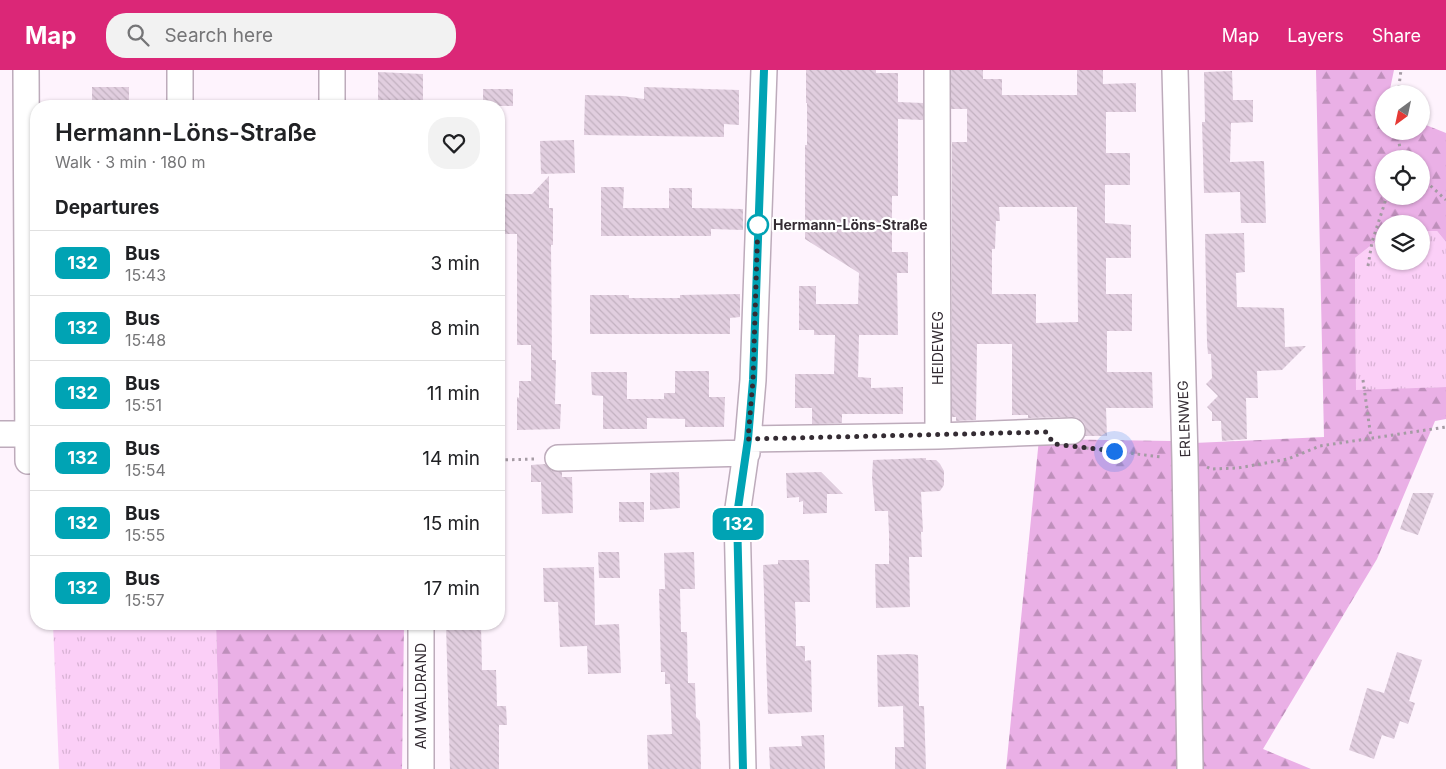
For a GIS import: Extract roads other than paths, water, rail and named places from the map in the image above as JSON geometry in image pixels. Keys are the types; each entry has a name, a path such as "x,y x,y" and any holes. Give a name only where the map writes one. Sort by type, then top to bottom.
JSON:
{"street":[{"path":"26,70 28,461"},
{"path":"180,70 180,100"},
{"path":"332,70 332,100"},
{"path":"743,769 737,515 748,446 753,380 764,70"},
{"name":"HEIDEWEG","path":"937,70 938,436"},
{"name":"ERLENWEG","path":"1175,70 1185,460 1190,769"},
{"path":"0,434 27,434"},
{"path":"558,458 938,436 1076,439"},
{"name":"AM WALDRAND","path":"421,630 421,769"}],"place":[{"name":"Hermann-Löns-Straße","path":"758,225"}]}
